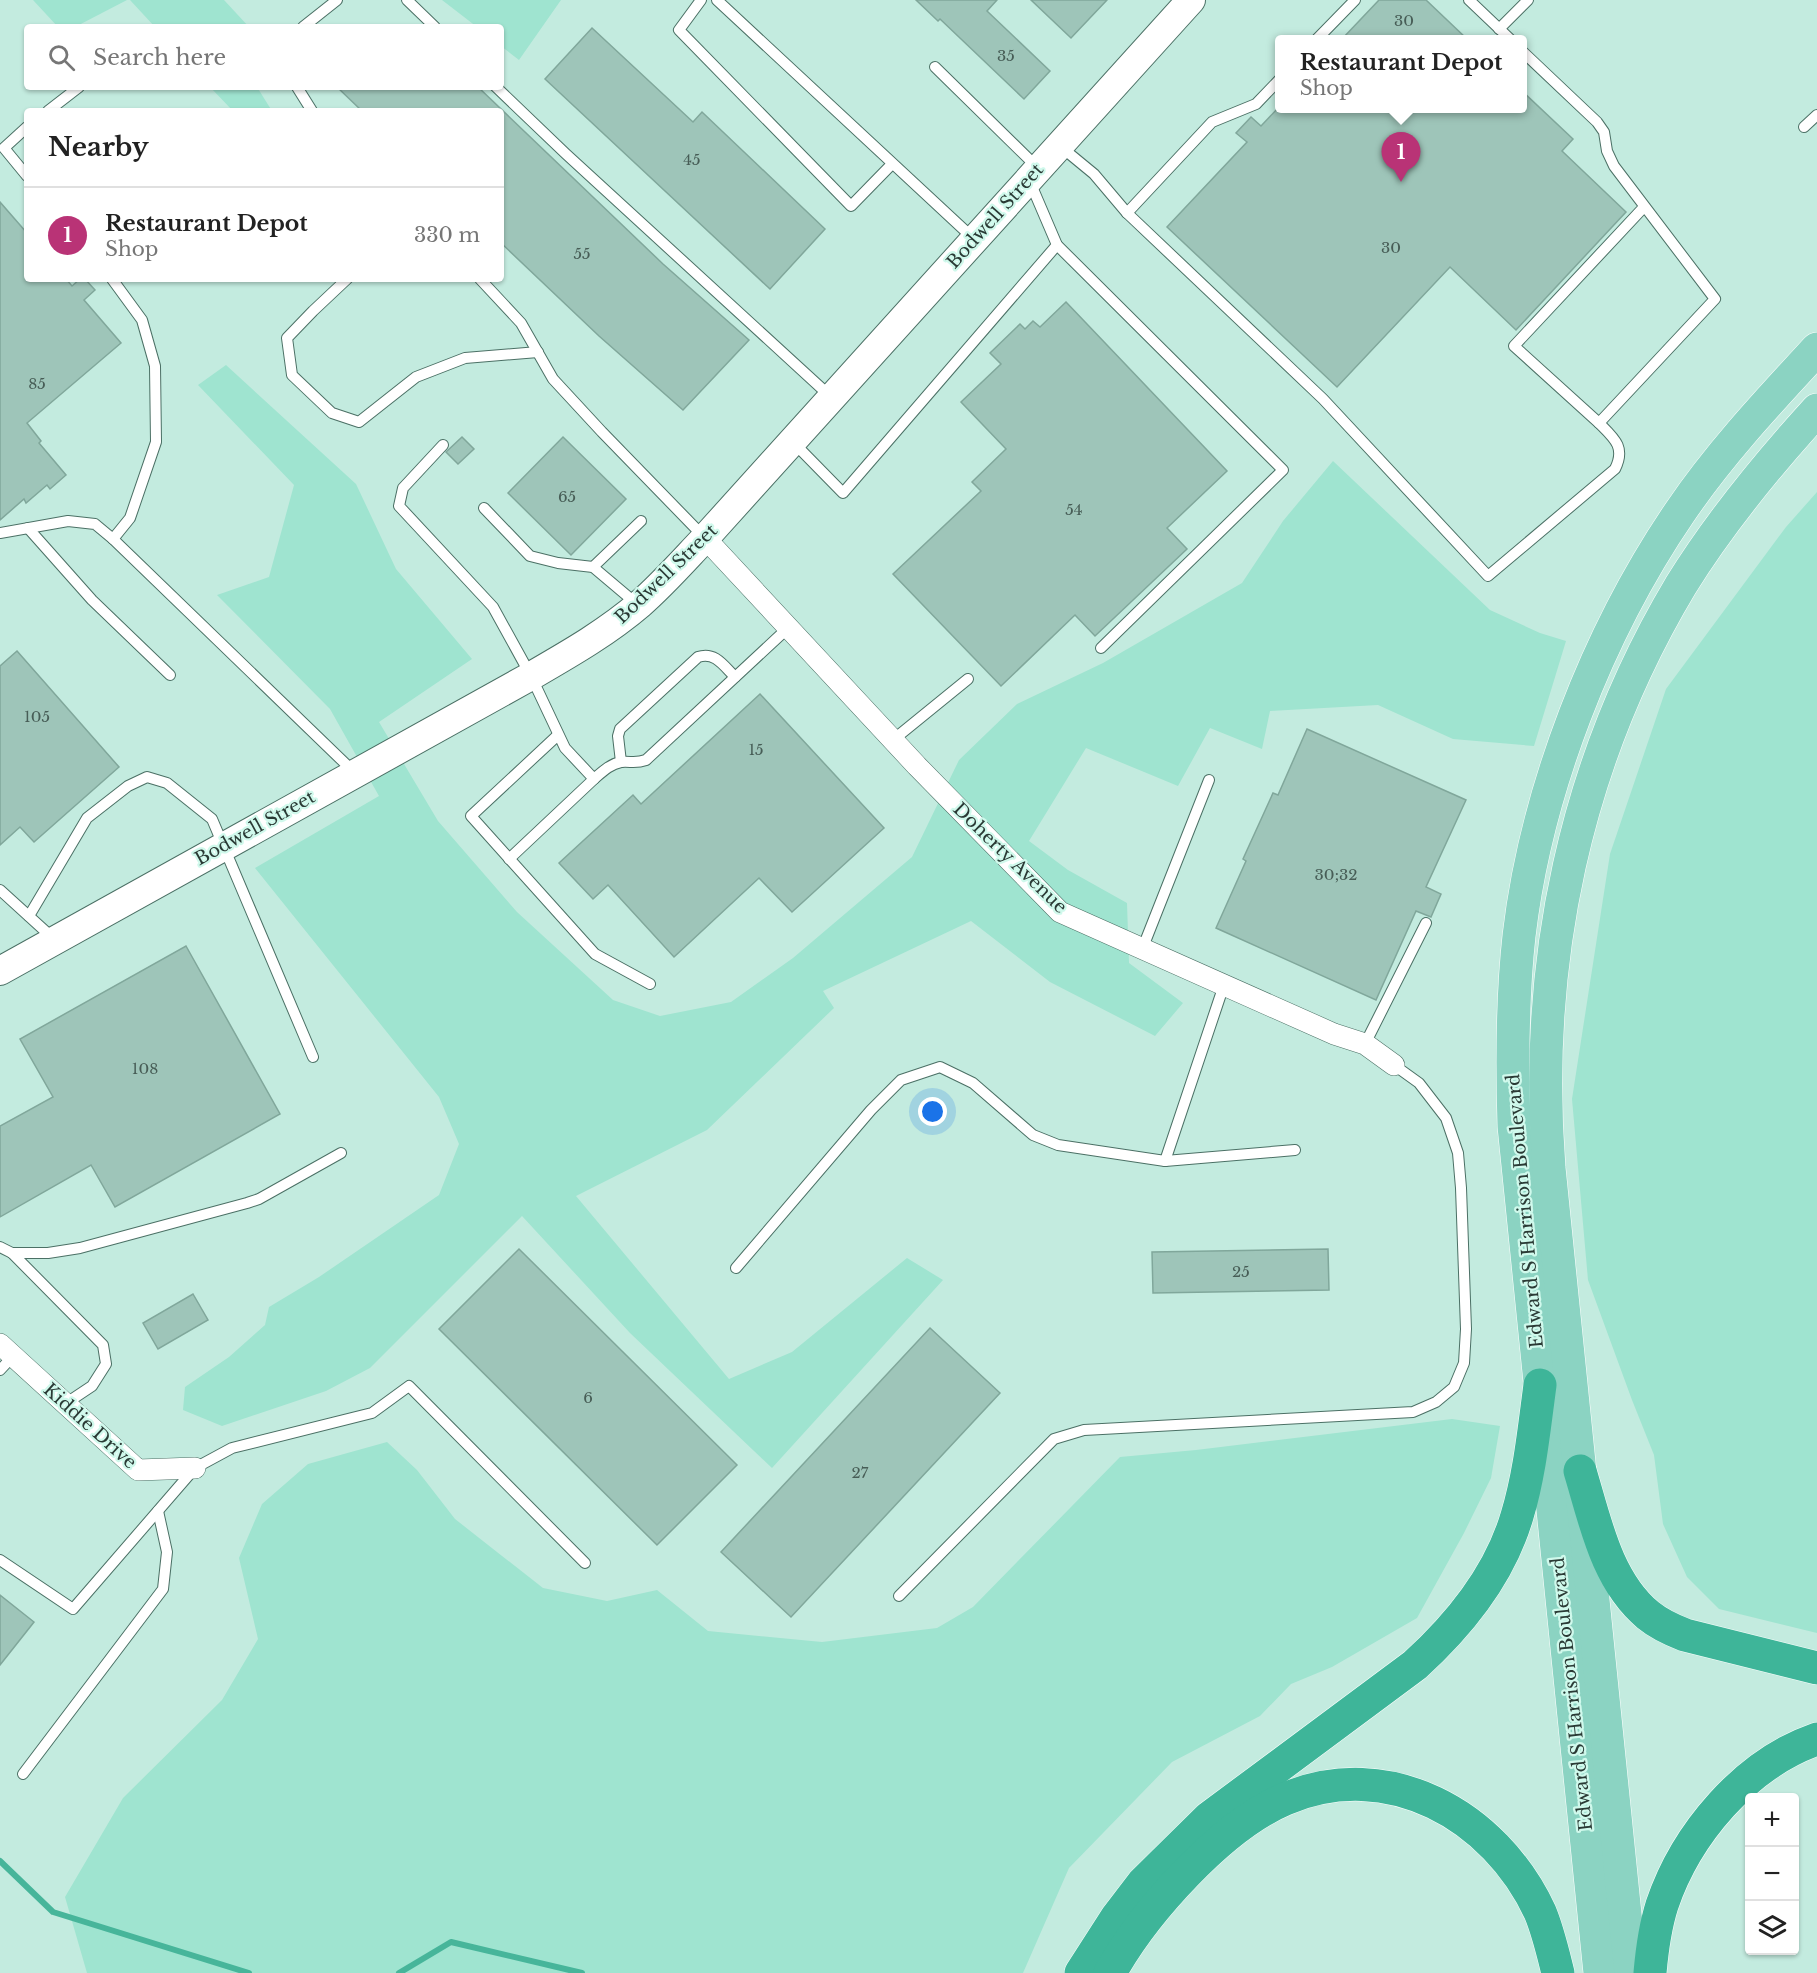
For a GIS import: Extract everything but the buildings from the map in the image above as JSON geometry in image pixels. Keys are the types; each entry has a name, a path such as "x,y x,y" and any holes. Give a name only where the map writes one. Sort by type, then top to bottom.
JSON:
{"highway":[{"path":"1081,1973 1117,1917 1143,1883 1189,1836 1255,1781 1415,1665 1464,1613 1492,1571 1517,1517 1529,1462 1540,1385"},
{"path":"1580,1471 1611,1564 1622,1584 1648,1615 1664,1626 1685,1635 1817,1668"},
{"path":"1650,1973 1653,1941 1663,1905 1695,1838 1737,1790 1761,1769 1790,1750 1817,1739"},
{"path":"1110,1973 1150,1915 1194,1868 1238,1827 1277,1803 1311,1790 1339,1784 1388,1786 1430,1799 1485,1836 1523,1882 1540,1913 1558,1973"}],"main road":[{"name":"Edward S Harrison Boulevard","path":"1600,1973 1516,1145 1513,1040 1520,935 1541,823 1575,716 1606,642 1640,576 1680,512 1727,450 1817,349"},
{"name":"Edward S Harrison Boulevard","path":"1631,1973 1549,1168 1544,1093 1550,979 1568,865 1585,802 1614,721 1650,641 1682,585 1724,521 1771,460 1817,410"}],"street":[{"name":"Bodwell Street","path":"0,970 531,676 599,636 638,605 705,538 1191,0"},
{"name":"Doherty Avenue","path":"705,538 893,740 1060,912 1334,1034 1365,1044 1394,1065"},
{"name":"Kiddie Drive","path":"4,1356 65,1404 138,1470 195,1468"}],"lane":[{"path":"307,24 337,0"},
{"path":"407,0 432,24"},
{"path":"701,0 679,30 851,206 892,164"},
{"path":"717,0 974,240"},
{"path":"1321,35 1356,0"},
{"path":"1469,0 1506,35"},
{"path":"1499,29 1528,0"},
{"path":"1527,56 1601,127 1614,166 1714,299 1599,423"},
{"path":"934,67 1033,174 1057,245 1282,471 1101,648"},
{"path":"1127,213 1212,122 1256,104 1275,84"},
{"path":"52,108 75,90"},
{"path":"299,90 310,108"},
{"path":"499,90 831,397"},
{"path":"1804,127 1817,115"},
{"path":"24,130 4,148 24,172"},
{"path":"1059,145 1094,174 1127,213 1323,399 1488,576 1615,469 1619,460 1620,448 1615,439 1514,346 1644,207"},
{"path":"792,441 843,492 1057,245"},
{"path":"113,540 130,518 156,442 155,366 142,320 114,282"},
{"path":"344,282 287,338 292,375 332,413 359,422 416,377 465,358 538,352"},
{"path":"483,282 521,322 554,379 705,538"},
{"path":"443,445 403,488 399,506 493,607 531,676 565,748 594,779"},
{"path":"484,508 530,556 593,567 638,605"},
{"path":"0,533 68,521 95,524 355,773"},
{"path":"593,567 641,521"},
{"path":"28,528 92,600 170,675"},
{"path":"509,859 594,779 613,765 621,762 637,764 646,760 789,627"},
{"path":"621,762 618,736 620,729 698,657 706,654 715,657 735,677"},
{"path":"893,740 968,679"},
{"path":"558,735 471,816 595,954 650,984"},
{"path":"29,916 87,818 128,786 147,777 167,783 212,819 313,1058"},
{"path":"1143,947 1209,780"},
{"path":"0,890 55,940"},
{"path":"1365,1044 1426,923"},
{"path":"1166,1161 1224,985"},
{"path":"899,1596 1054,1439 1084,1430 1413,1412 1436,1402 1455,1387 1464,1363 1466,1329 1458,1153 1446,1118 1419,1083 1394,1065"},
{"path":"736,1268 871,1110 901,1080 940,1067 973,1083 1033,1135 1058,1146 1166,1161 1295,1150"},
{"path":"12,1253 48,1253 80,1248 248,1203 260,1199 341,1153"},
{"path":"0,1247 12,1253 103,1345 106,1364 102,1371 92,1386 65,1404"},
{"path":"0,1560 73,1609 195,1468 232,1448 372,1413 409,1386 585,1563"},
{"path":"23,1774 164,1588 167,1552 158,1512"}],"green space":[{"path":"33,0 127,0 81,24 55,24"},
{"path":"130,0 224,0 246,24 152,24"},
{"path":"442,0 561,0 519,60 504,48 504,24 473,24"},
{"path":"213,90 259,90 270,108 230,108"},
{"path":"226,365 356,484 396,569 472,659 379,722 438,821 517,912 613,1000 660,1016 731,1002 793,958 912,857 959,760 1017,704 1103,663 1242,583 1283,521 1333,461 1490,610 1540,633 1566,641 1534,746 1453,739 1378,705 1270,711 1262,749 1210,728 1178,786 1086,748 1029,841 1068,870 1127,903 1129,963 1183,1003 1155,1036 1050,982 971,921 823,991 834,1008 707,1130 576,1196 729,1379 792,1352 907,1258 943,1280 772,1468 630,1333 522,1216 370,1368 326,1391 222,1426 183,1410 185,1387 229,1357 265,1325 269,1307 319,1277 439,1195 459,1144 439,1097 255,868 379,796 330,709 217,595 269,577 294,485 198,385"},
{"path":"1817,492 1817,1633 1719,1609 1687,1577 1663,1524 1654,1455 1588,1280 1572,1099 1610,854 1666,689 1786,527"},
{"path":"1452,1419 1500,1426 1491,1478 1464,1533 1417,1618 1332,1667 1291,1684 1260,1716 1172,1762 1069,1868 1023,1973 87,1973 65,1897 123,1798 222,1700 258,1639 239,1558 262,1504 308,1464 387,1442 417,1470 455,1519 543,1588 607,1601 657,1590 708,1631 822,1642 937,1628 973,1607 1120,1457"}],"waterway":[{"path":"0,1861 53,1912 249,1973"},
{"path":"399,1973 451,1942 582,1973"}],"place":[{"name":"Restaurant Depot","path":"1401,182"}]}
